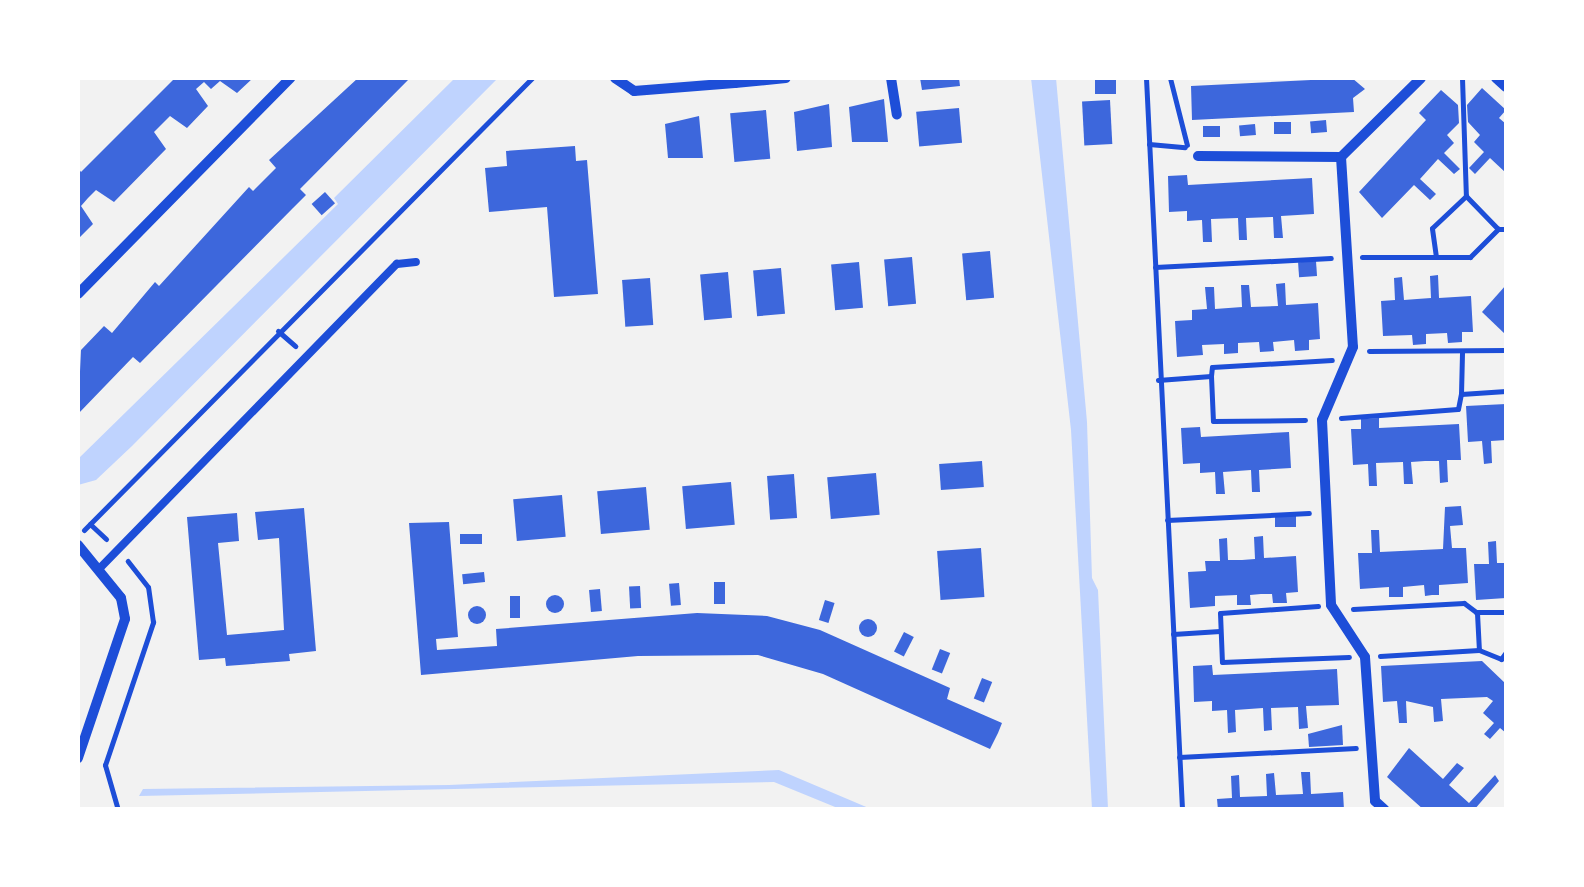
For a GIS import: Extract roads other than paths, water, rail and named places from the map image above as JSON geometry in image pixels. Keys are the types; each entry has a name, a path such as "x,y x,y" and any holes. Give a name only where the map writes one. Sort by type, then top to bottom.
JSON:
{"street":[{"path":"78,294 290,78"},
{"path":"614,78 634,91 786,78"},
{"path":"890,78 896,115"},
{"path":"1198,156 1341,157 1422,78"},
{"path":"1496,78 1506,87"},
{"path":"1341,157 1348,355 1322,420 1331,605 1365,657 1375,800 1385,810"},
{"path":"78,545 121,598 125,619 78,758"}],"lane":[{"path":"100,568 397,264 416,262"}],"water":[{"path":"455,78 498,78 132,446 96,480 78,485 78,459 338,204 334,198"},
{"path":"1031,78 1056,78 1087,422 1092,578 1098,590 1108,809 1092,809 1071,430"},
{"path":"779,770 871,809 840,809 774,782 139,796 143,789 449,785"}]}
